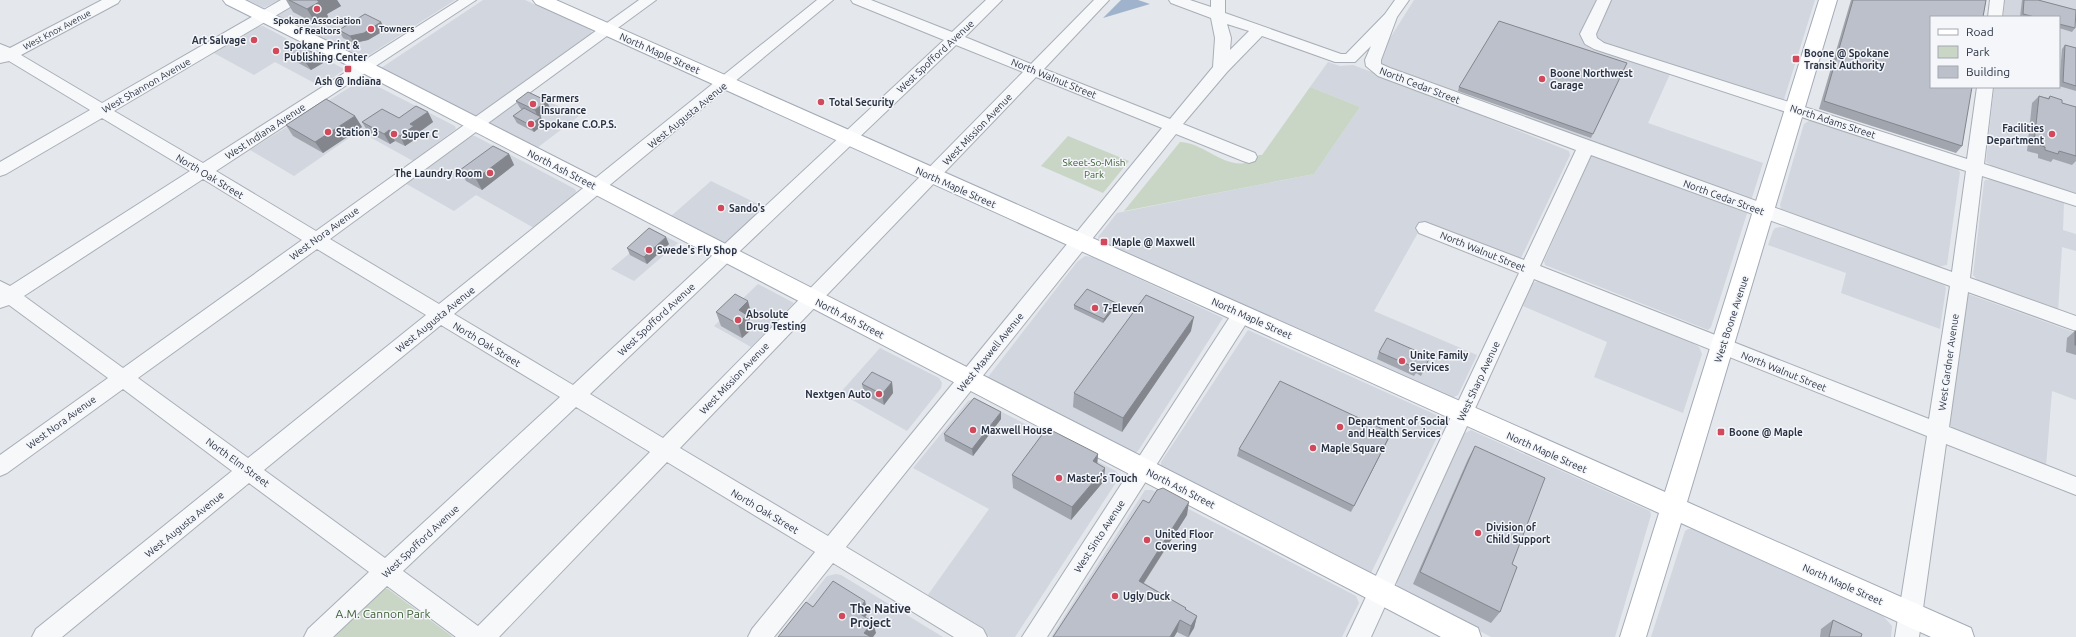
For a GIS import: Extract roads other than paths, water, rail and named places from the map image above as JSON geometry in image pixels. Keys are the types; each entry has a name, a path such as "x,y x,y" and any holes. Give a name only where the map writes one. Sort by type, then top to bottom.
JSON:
{"main road":[{"name":"North Ash Street","path":"232,0 365,67 1468,637"},
{"name":"North Maple Street","path":"542,0 1672,507 1909,626 1961,637"},
{"name":"West Boone Avenue","path":"1633,637 1672,507 1765,211 1828,0"}],"street":[{"name":"West Knox Avenue","path":"3,55 113,0"},
{"name":"West Shannon Avenue","path":"0,170 292,0"},
{"name":"West Indiana Avenue","path":"3,295 203,171 469,0"},
{"name":"West Nora Avenue","path":"0,467 316,240 474,124 649,0"},
{"name":"West Augusta Avenue","path":"44,637 250,471 826,0"},
{"name":"North Walnut Street","path":"858,0 1250,157"},
{"name":"West Spofford Avenue","path":"316,637 995,0"},
{"name":"West Mission Avenue","path":"483,637 1102,0"},
{"path":"1176,0 1218,7 1259,30 1340,59 1350,59 1390,17 1402,0"},
{"name":"North Adams Street","path":"1604,0 1588,34 1590,41 1599,46 2076,200"},
{"path":"1995,16 1997,0"},
{"path":"1218,7 1223,38 1221,68"},
{"name":"North Cedar Street","path":"1390,17 1373,60 1374,66 1384,72 1586,147 2076,324"},
{"name":"West Maxwell Avenue","path":"760,637 1172,126 1221,68 1259,30"},
{"name":"North Oak Street","path":"3,55 101,110 203,171 975,637"},
{"name":"West Gardner Avenue","path":"1909,626 1960,282 1985,88"},
{"name":"West Sharp Avenue","path":"1359,637 1464,414 1586,147"},
{"name":"North Walnut Street","path":"1425,228 2076,486"},
{"name":"North Elm Street","path":"3,295 123,378 475,637"},
{"name":"West Sinto Avenue","path":"1034,637 1242,314"}],"water":[{"path":"1121,0 1138,0 1150,4 1103,18"}],"place":[{"name":"Spokane Association of Realtors","path":"317,9"},
{"name":"Towners","path":"371,29"},
{"name":"Art Salvage","path":"254,40"},
{"name":"Spokane Print & Publishing Center","path":"276,51"},
{"name":"Boone @ Spokane Transit Authority","path":"1796,59"},
{"name":"Ash @ Indiana","path":"348,69"},
{"name":"Boone Northwest Garage","path":"1542,79"},
{"name":"Total Security","path":"821,102"},
{"name":"Farmers Insurance","path":"533,104"},
{"name":"Spokane C.O.P.S.","path":"531,124"},
{"name":"Station 3","path":"328,132"},
{"name":"Super C","path":"394,134"},
{"name":"Facilities Department","path":"2052,134"},
{"name":"The Laundry Room","path":"490,173"},
{"name":"Sando's","path":"721,208"},
{"name":"Maple @ Maxwell","path":"1104,242"},
{"name":"Swede's Fly Shop","path":"649,250"},
{"name":"7-Eleven","path":"1095,308"},
{"name":"Absolute Drug Testing","path":"738,320"},
{"name":"Unite Family Services","path":"1402,361"},
{"name":"Nextgen Auto","path":"879,394"},
{"name":"Department of Social and Health Services","path":"1340,427"},
{"name":"Maxwell House","path":"973,430"},
{"name":"Boone @ Maple","path":"1721,432"},
{"name":"Maple Square","path":"1313,448"},
{"name":"Master's Touch","path":"1059,478"},
{"name":"Division of Child Support","path":"1478,533"},
{"name":"United Floor Covering","path":"1147,540"},
{"name":"Ugly Duck","path":"1115,596"},
{"name":"The Native Project","path":"842,616"}],"park label":[{"name":"Skeet-So-Mish Park","path":"1094,168"},
{"name":"A.M. Cannon Park","path":"383,614"}]}
